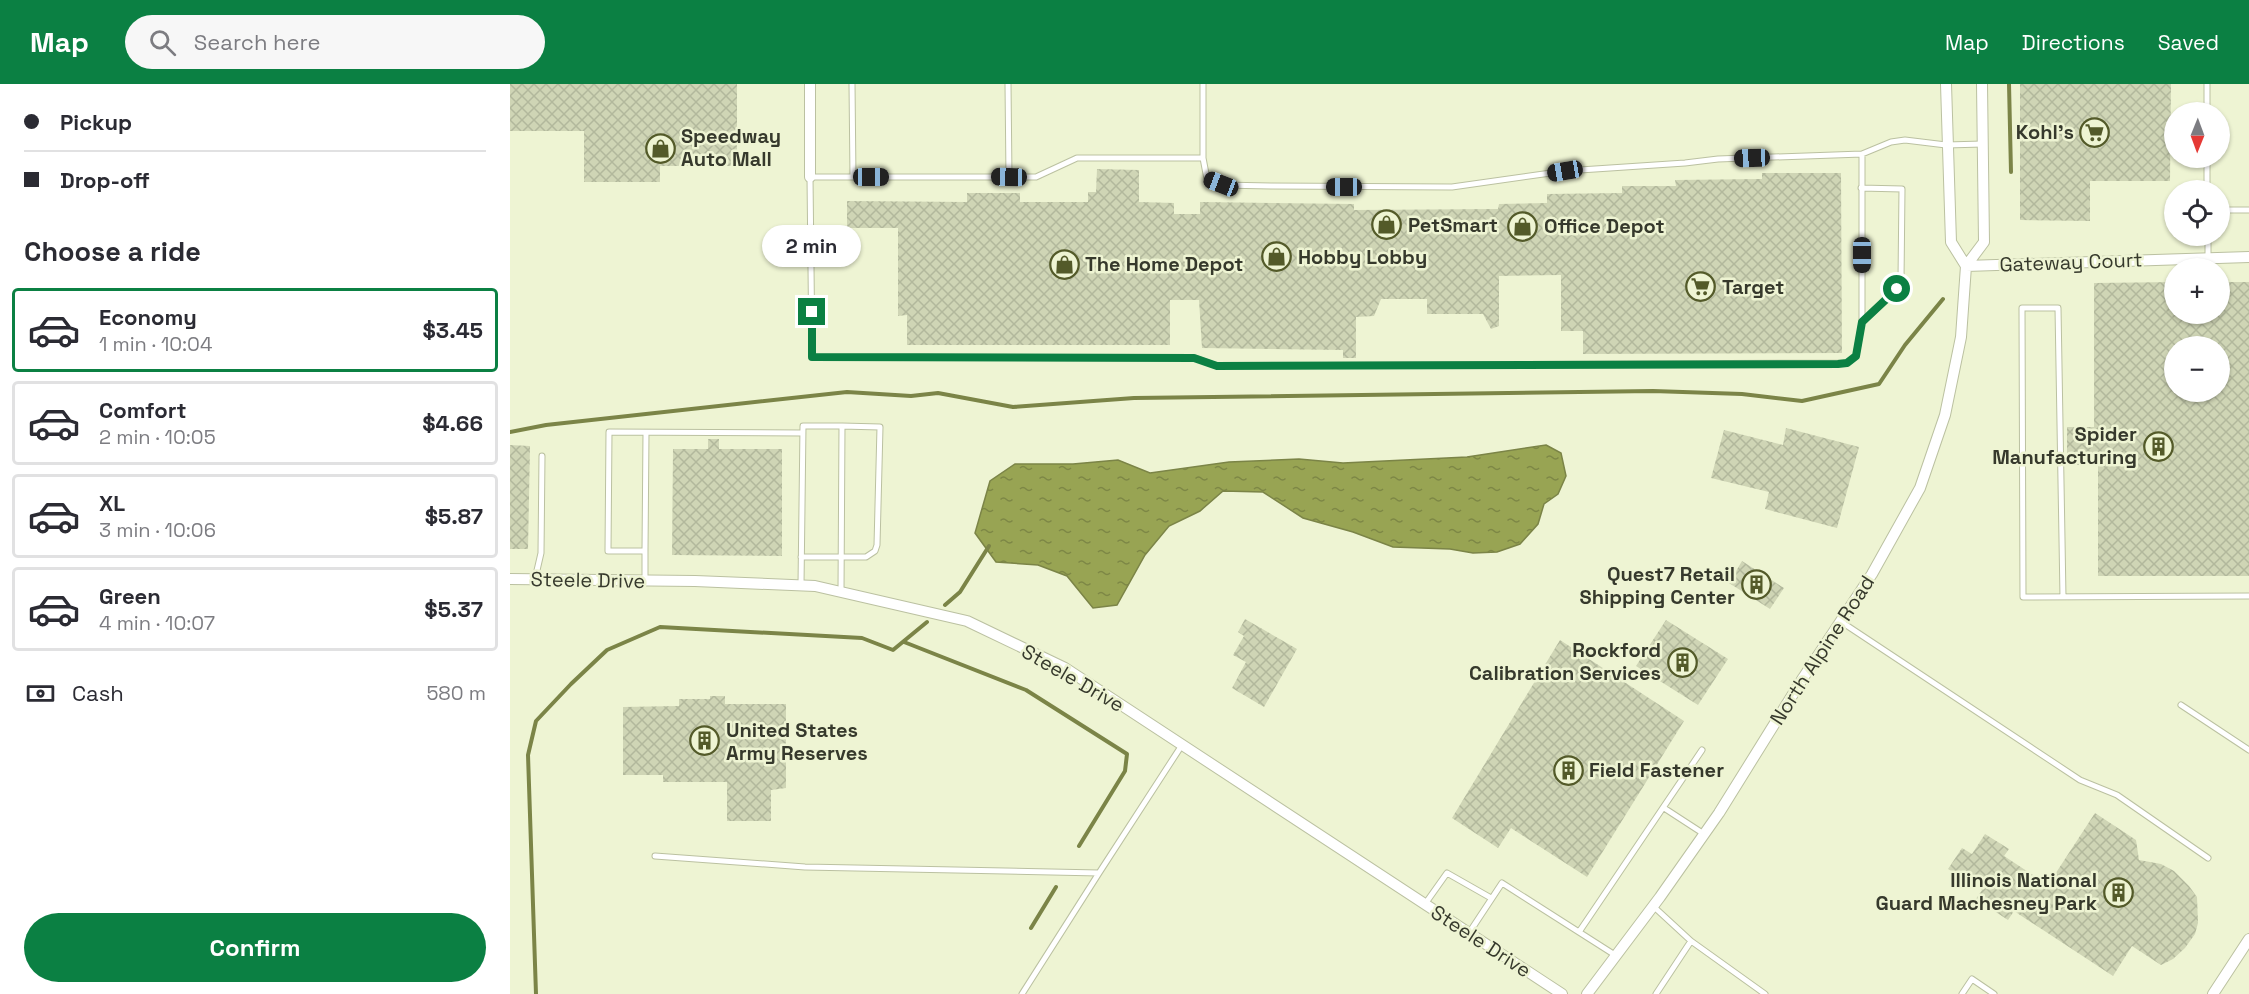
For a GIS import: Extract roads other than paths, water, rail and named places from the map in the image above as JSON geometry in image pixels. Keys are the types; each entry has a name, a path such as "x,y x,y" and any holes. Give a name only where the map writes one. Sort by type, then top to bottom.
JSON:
{"street":[{"path":"810,84 810,177"},
{"path":"1946,84 1951,242 1966,266 1984,242 1982,84"},
{"name":"Gateway Court","path":"1966,266 2249,257"},
{"name":"North Alpine Road","path":"1587,994 1704,834 1872,574 1920,488 1945,415 1950,393 1961,338 1966,266"},
{"name":"Steele Drive","path":"510,579 801,585 842,592 967,621 1065,668 1562,994"},
{"path":"2213,994 2249,939"}],"lane":[{"path":"852,84 853,177"},
{"path":"1008,84 1009,177"},
{"path":"1203,84 1203,158 1207,179 1221,184 1310,188 1441,187 1510,180 1565,171 1718,159 1862,154 1891,141 1905,140 1947,145 1983,144"},
{"path":"2207,84 2207,102"},
{"path":"1203,158 1077,158 1036,177 810,177 812,357 1194,358 1217,366 1847,363 1856,356 1862,322 1862,154"},
{"path":"1861,188 1902,189 1901,280 1891,296 1862,322"},
{"path":"2230,210 2249,210"},
{"path":"2208,246 2208,257"},
{"path":"2063,597 2058,308 2022,308 2023,597 2063,597 2249,596"},
{"path":"801,557 866,557 875,551 880,427 803,426 801,557 801,585"},
{"path":"842,426 842,592"},
{"path":"645,551 608,551 609,432 803,433"},
{"path":"645,580 646,433"},
{"path":"535,579 541,553 542,456"},
{"path":"1840,621 2080,780 2117,795 2208,858"},
{"path":"2181,705 2249,750"},
{"path":"1022,994 1182,745"},
{"path":"1579,932 1702,750"},
{"path":"1664,807 1704,834"},
{"path":"655,856 805,867 1099,873"},
{"path":"1425,904 1447,873 1491,898"},
{"path":"1469,933 1502,883 1615,955"},
{"path":"1653,906 1691,941 1765,994"},
{"path":"1656,994 1691,941"},
{"path":"1962,994 1972,979 1994,994"}],"water":[{"path":"1546,445 1561,453 1566,476 1558,494 1544,504 1538,524 1520,544 1497,552 1473,553 1450,549 1393,547 1353,532 1303,518 1263,492 1223,491 1200,511 1169,526 1145,555 1117,605 1093,608 1067,576 1038,565 996,562 975,533 990,481 1015,464 1073,464 1118,460 1150,473 1229,462 1299,459 1343,463 1467,457"}],"waterway":[{"path":"2009,84 2011,172"},
{"path":"510,432 546,425 847,392 911,396 938,393 1013,407 1134,398 1653,391 1742,394 1802,401 1879,384 1905,345 1943,299"},
{"path":"945,605 960,592 989,546"},
{"path":"536,994 528,755 536,721 571,684 607,650 660,627 862,638 893,650 927,622"},
{"path":"904,642 1026,690 1127,754 1125,771 1079,846"},
{"path":"1031,928 1056,887"}],"place":[{"name":"Kohl's","path":"2095,132"},
{"name":"Speedway Auto Mall","path":"660,148"},
{"name":"PetSmart","path":"1387,225"},
{"name":"Office Depot","path":"1523,226"},
{"name":"Hobby Lobby","path":"1277,257"},
{"name":"The Home Depot","path":"1064,264"},
{"name":"Target","path":"1701,287"},
{"name":"Spider Manufacturing","path":"2158,446"},
{"name":"Quest7 Retail Shipping Center","path":"1756,585"},
{"name":"Rockford Calibration Services","path":"1682,662"},
{"name":"United States Army Reserves","path":"705,741"},
{"name":"Field Fastener","path":"1568,770"},
{"name":"Illinois National Guard Machesney Park","path":"2118,892"}]}
